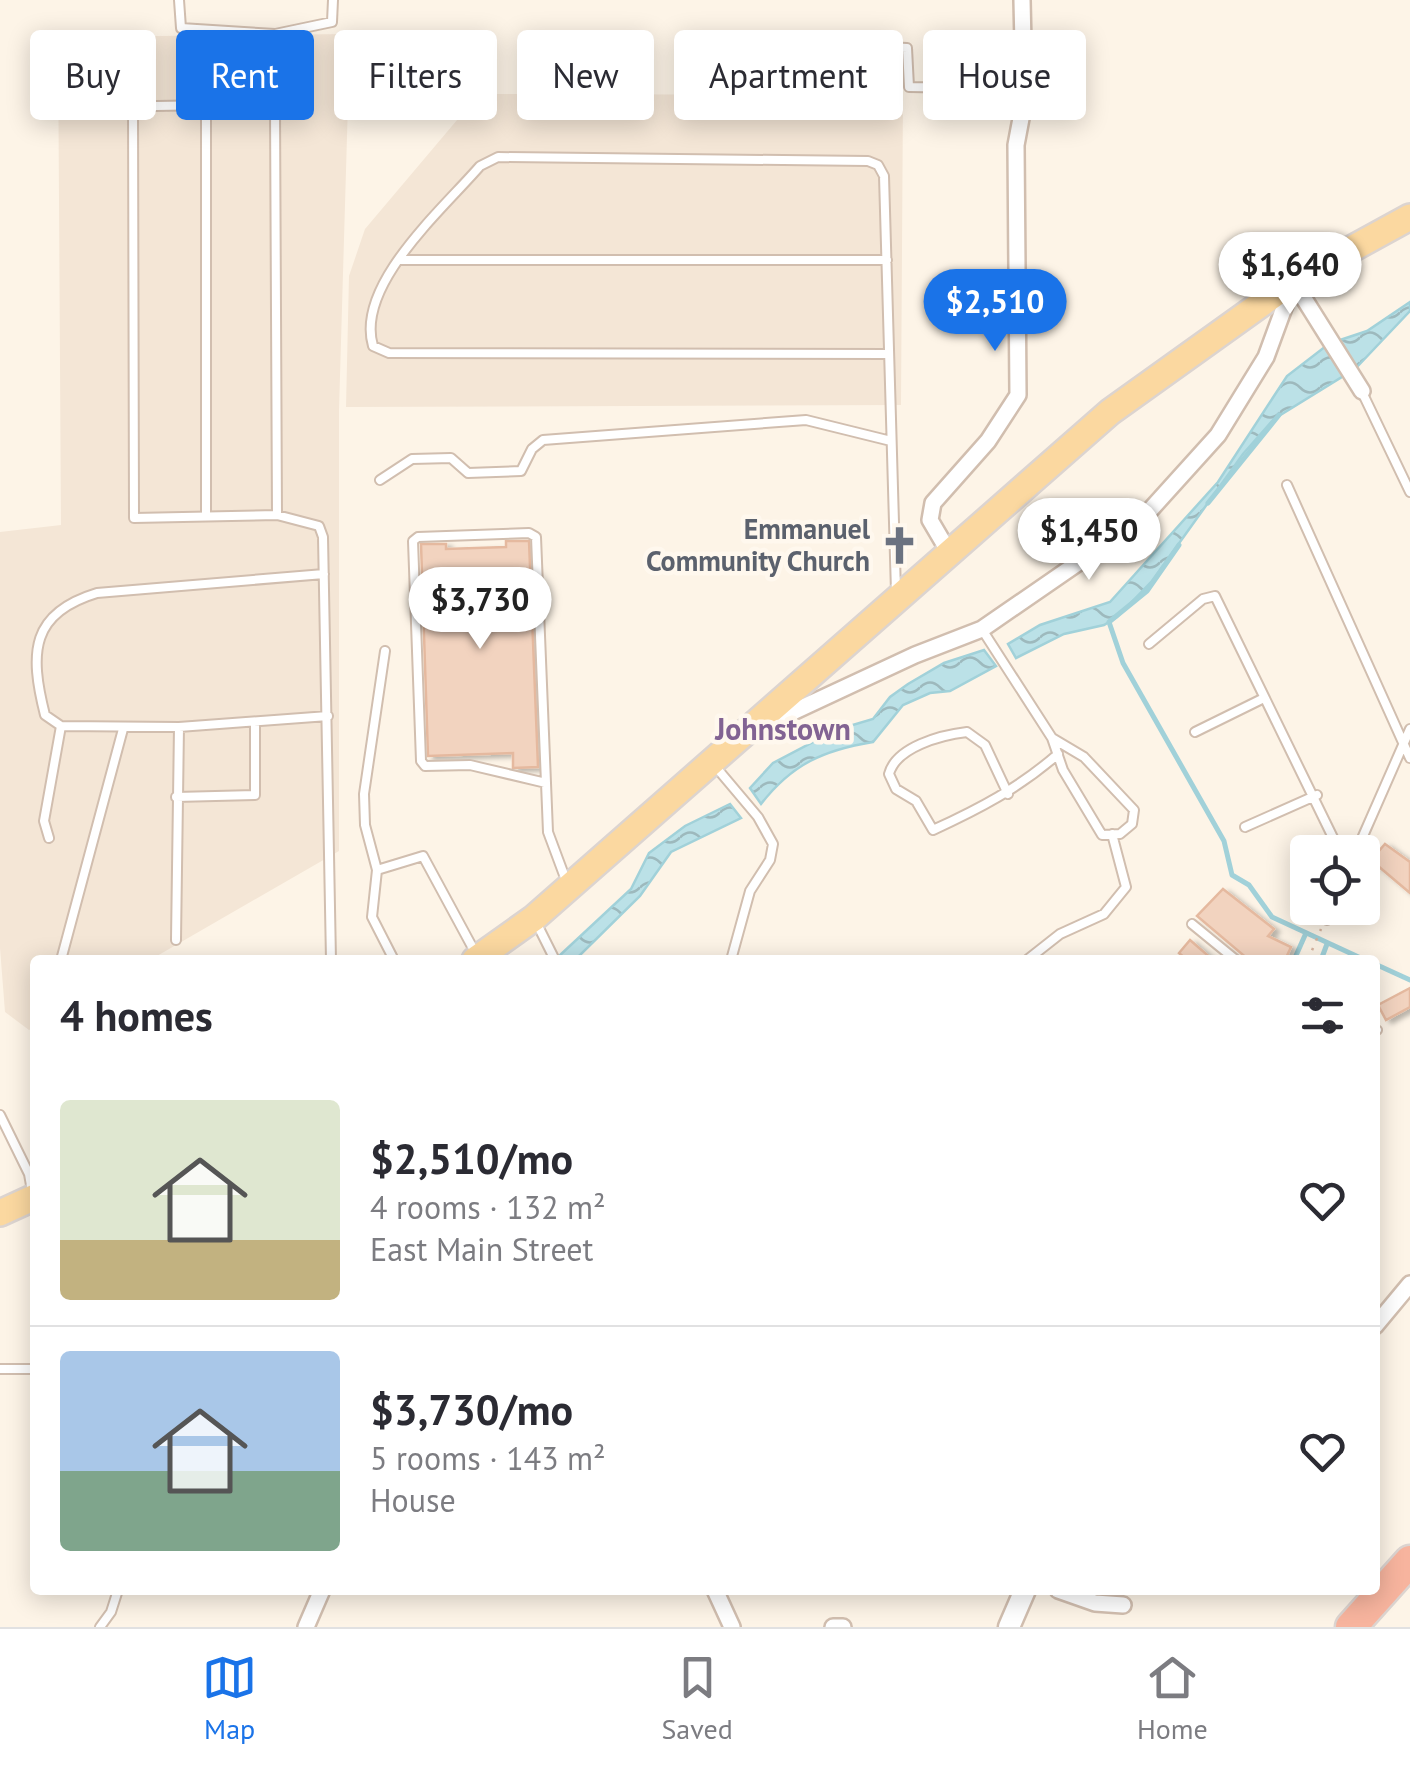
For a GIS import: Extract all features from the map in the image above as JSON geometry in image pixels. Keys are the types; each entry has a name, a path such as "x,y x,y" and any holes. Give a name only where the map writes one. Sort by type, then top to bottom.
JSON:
{"highway":[{"path":"1380,1595 1410,1561"},
{"path":"1351,1627 1380,1595"}],"main road":[{"path":"482,955 569,888 1110,412 1294,281 1410,217"},
{"path":"0,1214 30,1192"}],"street":[{"path":"1023,30 1022,0 1030,0"},
{"path":"950,554 930,520 933,502 988,441 1018,395 1016,146 1021,120"},
{"path":"1294,281 1362,391"},
{"path":"743,735 914,655 982,629 1142,518 1205,449 1266,357 1294,281"},
{"path":"1380,1320 1410,1284"},
{"path":"306,1627 320,1595"},
{"path":"717,1595 732,1627"},
{"path":"1009,1627 1023,1595"},
{"path":"1071,1595 1094,1604 1123,1604"},
{"path":"832,1627 843,1627"}],"lane":[{"path":"179,0 180,28 274,34 332,22 333,0"},
{"path":"903,48 907,48 909,87 923,87"},
{"path":"134,120 134,518 277,514 319,526 328,716 331,955"},
{"path":"206,120 206,515"},
{"path":"277,514 278,120"},
{"path":"889,354 389,353 373,346 368,330 376,292 398,260 480,166 498,158 868,161 884,176 896,602"},
{"path":"398,260 887,260"},
{"path":"1362,391 1410,492"},
{"path":"380,480 412,460 451,458 468,473 521,471 532,449 543,440 562,438 806,420 891,442"},
{"path":"1287,484 1410,758"},
{"path":"546,782 490,767 425,766 421,761 413,541 418,537 529,532 536,537 546,782 548,832 569,888"},
{"path":"324,574 98,593 68,602 45,621 38,636 44,715 61,726 179,727 328,716"},
{"path":"1149,644 1202,599 1215,596 1332,835"},
{"path":"982,629 1052,738 1087,814 1102,835 1132,824 1134,810 1084,757 1052,738"},
{"path":"385,652 364,794 366,825 377,870 372,917 391,955"},
{"path":"1195,732 1262,698"},
{"path":"176,797 255,795 255,722"},
{"path":"49,838 44,820 61,726"},
{"path":"176,940 179,727"},
{"path":"62,955 123,729"},
{"path":"1363,835 1410,729"},
{"path":"1008,794 985,745 967,732 906,751 892,762 889,774 896,789 916,801 933,830 1008,794 1058,754"},
{"path":"712,762 758,817 773,844 770,860 750,892 732,955"},
{"path":"1245,828 1314,796"},
{"path":"1033,955 1060,934 1104,914 1126,887 1112,834"},
{"path":"377,870 423,856 474,955"},
{"path":"534,918 552,955"},
{"path":"1192,924 1230,955"},
{"path":"0,1115 30,1185"},
{"path":"0,1369 30,1369"},
{"path":"100,1627 112,1612 117,1595"}],"path":[{"path":"1310,955 1324,925"}],"shaded area":[{"path":"314,34 334,34 334,120 347,120 339,410 339,851 159,955 30,955 29,1030 5,1012 0,948 0,532 61,525 59,120 156,120 156,36 176,36 176,120 314,120"},
{"path":"497,94 517,94 517,120 654,120 654,94 674,94 674,120 903,120 901,405 346,407 349,276 365,229 457,120 497,120"}],"water":[{"path":"1410,302 1410,311 1356,368 1340,340 1367,331"},
{"path":"1326,346 1345,375 1274,419 1243,454 1152,581 1117,617 1104,625 1064,634 1016,658 1008,644 1040,625 1110,602 1218,482 1287,376"},
{"path":"984,650 996,666 950,691 930,693 903,705 873,742 839,749 810,761 761,804 750,788 773,763 836,730 873,719 890,697 908,684 944,663"},
{"path":"730,804 741,818 671,852 640,896 580,955 560,955 631,889 649,853 685,826"}],"building":[{"path":"506,541 529,541 538,767 513,768 513,753 428,756 421,544 446,544 446,549 506,547"},
{"path":"1385,844 1410,862 1410,893 1380,868 1380,850"},
{"path":"1223,889 1274,929 1268,936 1291,947 1287,955 1243,955 1197,916"},
{"path":"1190,940 1207,955 1181,955"},
{"path":"1410,988 1410,1007 1386,1020 1380,1004"}],"waterway":[{"path":"1208,503 1279,415"},
{"path":"1179,545 1147,591 1109,622 1123,663 1224,841 1232,875 1249,885 1272,917 1354,955"},
{"path":"1296,955 1306,933"},
{"path":"1323,955 1327,944"},
{"path":"1380,966 1410,980"}],"place":[{"name":"Emmanuel Community Church","path":"900,545"}],"district":[{"name":"Johnstown","path":"783,730"}]}
